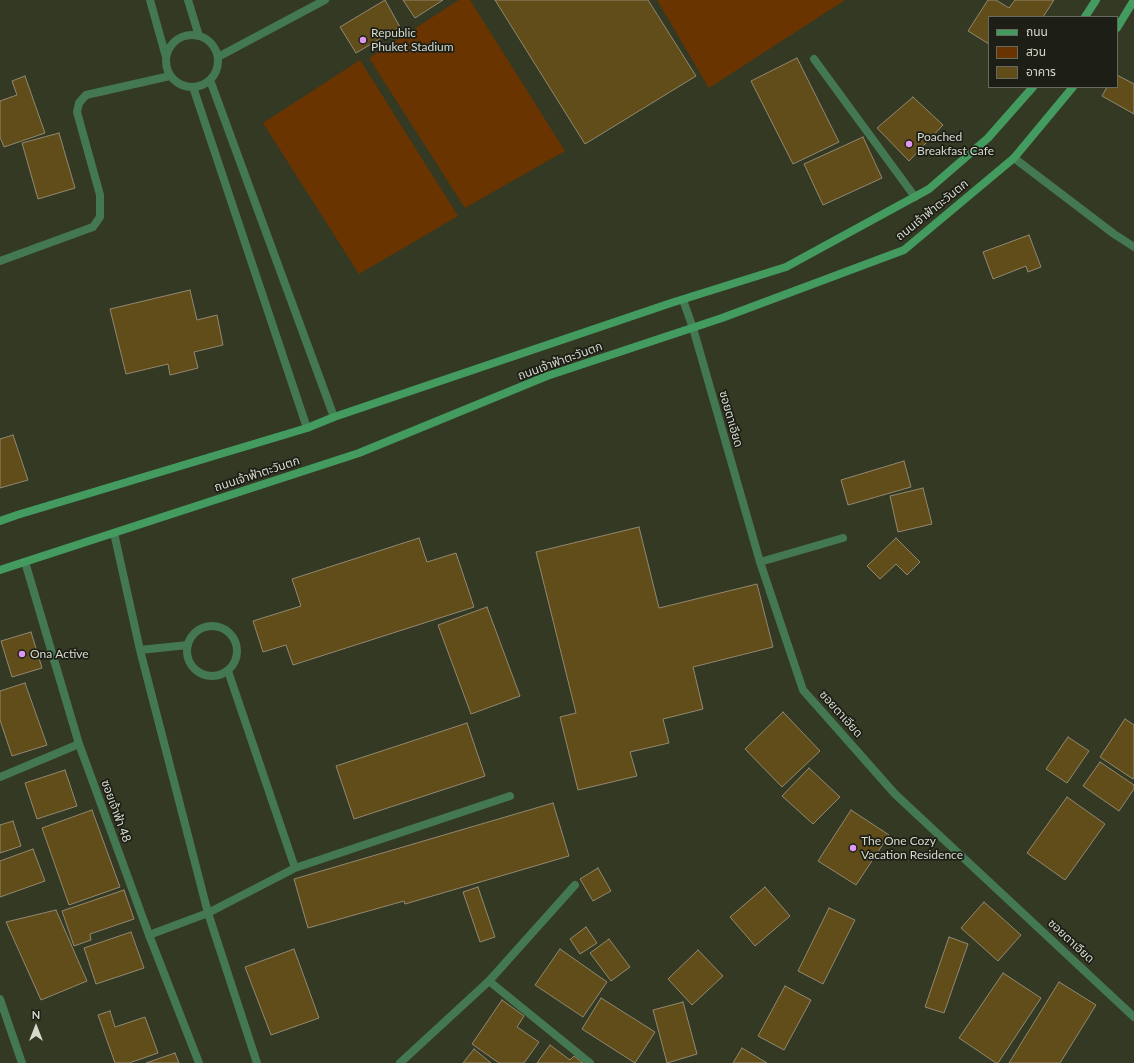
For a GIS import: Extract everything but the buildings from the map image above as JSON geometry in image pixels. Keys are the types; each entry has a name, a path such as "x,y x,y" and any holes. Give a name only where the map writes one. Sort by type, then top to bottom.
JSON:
{"main road":[{"path":"1086,16 1096,0"},
{"path":"1118,26 1134,0"},
{"name":"ถนนเจ้าฟ้าตะวันตก","path":"0,521 308,428 334,417 786,267 929,189 988,138 1032,88"},
{"name":"ถนนเจ้าฟ้าตะวันตก","path":"0,570 359,453 548,376 722,318 904,250 1014,158 1073,88"}],"street":[{"path":"150,0 170,76 180,84 193,87 203,85 210,80 217,69 218,57 212,43 199,36 184,36 172,44 166,57"},
{"path":"188,0 199,36"},
{"path":"218,57 325,0"},
{"path":"814,59 915,197"},
{"path":"0,261 93,227 100,216 100,195 77,112 79,103 86,95 170,76"},
{"path":"210,80 334,417"},
{"path":"193,87 308,428"},
{"path":"1014,158 1114,234 1134,247"},
{"name":"ซอยตาเอียด","path":"683,300 693,328 760,562 803,690 896,794 1134,1017"},
{"path":"114,532 140,650 208,912 257,1063"},
{"path":"760,562 843,538"},
{"name":"ซอยเจ้าฟ้า 48","path":"25,562 79,744 149,936 199,1063"},
{"path":"208,626 217,627 229,633 234,639 237,647 236,659 228,671 215,676 206,676 194,668 189,661 187,653 190,640 203,628 208,626"},
{"path":"140,650 188,645"},
{"path":"228,671 295,868"},
{"path":"0,777 79,744"},
{"path":"149,936 208,912 295,868 510,796"},
{"path":"400,1063 489,981 575,885"},
{"path":"489,981 590,1063"},
{"path":"0,999 22,1063"}],"green space":[{"path":"459,0 470,0 565,151 465,208 369,58"},
{"path":"657,0 845,0 709,88"},
{"path":"360,60 458,216 359,274 263,123"}],"place":[{"name":"Republic Phuket Stadium","path":"363,40"},
{"name":"Poached Breakfast Cafe","path":"909,144"},
{"name":"Ona Active","path":"22,654"},
{"name":"The One Cozy Vacation Residence","path":"853,848"}]}
